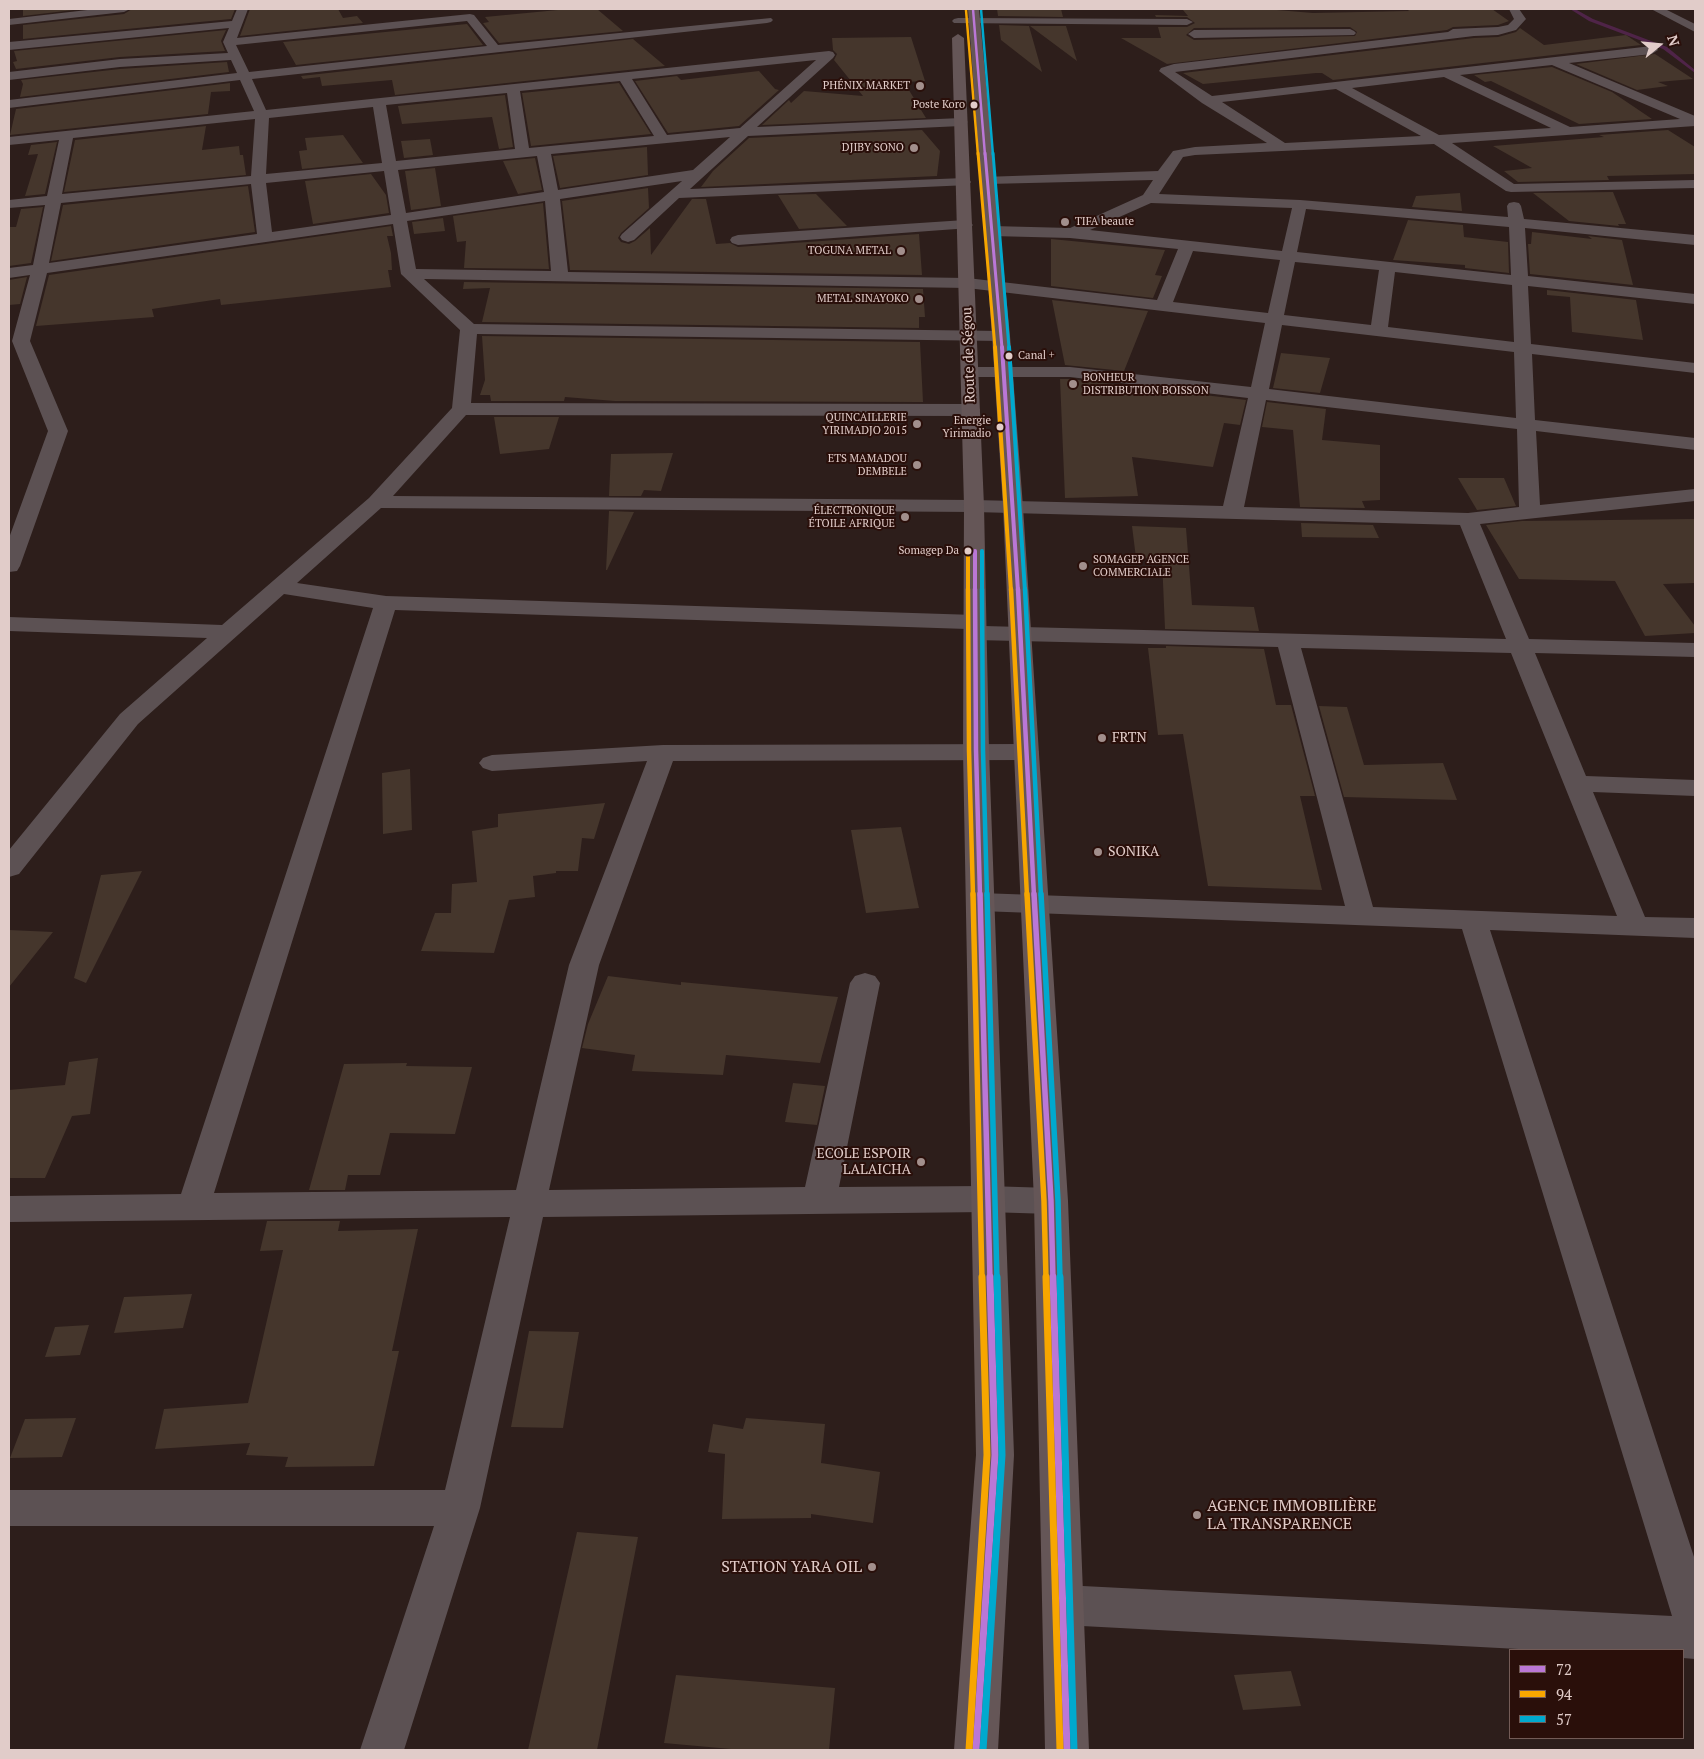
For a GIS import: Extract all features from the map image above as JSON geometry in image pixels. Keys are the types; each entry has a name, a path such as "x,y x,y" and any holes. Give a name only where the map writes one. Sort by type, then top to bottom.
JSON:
{"highway":[{"name":"Route de Ségou","path":"965,15 961,122 976,181 992,231 1001,336 1020,634 1051,1201 1066,1750"},
{"name":"Route de Ségou","path":"965,15 976,181 965,225 974,506 976,750 995,1455 976,1750"}],"street":[{"path":"9,46 110,20 124,9"},
{"path":"242,9 230,42 244,76 258,96 262,115 258,179 265,238"},
{"path":"1074,9 1077,22"},
{"path":"1180,9 1211,64"},
{"path":"1282,147 1165,72 1174,68 1498,31 1512,28 1520,19 1514,9"},
{"path":"1658,9 1695,29"},
{"path":"371,15 379,27"},
{"path":"965,15 1077,22 1187,22"},
{"path":"230,42 470,17 495,49"},
{"path":"9,22 110,20 236,24"},
{"path":"9,104 244,76 767,20"},
{"path":"1194,34 1470,33"},
{"path":"1409,40 1434,51"},
{"path":"1207,100 1652,50"},
{"path":"9,141 829,55 628,237"},
{"path":"9,76 120,63 236,56"},
{"path":"413,58 427,71"},
{"path":"1450,58 1474,69"},
{"path":"1552,61 1695,122"},
{"path":"1445,72 1567,130"},
{"path":"623,76 663,139"},
{"path":"439,84 450,95"},
{"path":"1338,85 1438,140 1511,188 1695,184"},
{"path":"513,88 523,153"},
{"path":"379,102 409,274 469,329 1001,336"},
{"path":"9,204 744,132 961,122"},
{"path":"1149,198 1172,160 1178,154 1195,151 1438,140 1695,122"},
{"path":"9,566 58,432 21,341 40,268 67,135"},
{"path":"543,151 552,194 560,277"},
{"path":"9,272 265,238 697,174"},
{"path":"676,194 1163,175"},
{"path":"1511,188 1517,223 1530,512"},
{"path":"1070,233 1149,198 1300,204 1695,240"},
{"path":"1232,514 1300,204"},
{"path":"738,240 965,225"},
{"path":"992,231 1070,233 1695,300"},
{"path":"1162,306 1187,245"},
{"path":"1379,332 1388,266"},
{"path":"409,274 967,283 1695,368"},
{"path":"9,868 129,719 376,502 461,409 469,329"},
{"path":"970,372 1070,372 1695,444"},
{"path":"461,409 971,410"},
{"path":"376,502 974,506 1468,519 1695,495"},
{"path":"1468,519 1635,926"},
{"path":"280,587 386,603 975,628 1020,634 1695,650"},
{"path":"193,1207 386,603"},
{"path":"9,624 228,632"},
{"path":"1288,641 1362,917"},
{"path":"492,762 663,753 976,750 1026,752"},
{"path":"382,1750 460,1508 584,965 663,753"},
{"path":"1577,784 1695,788"},
{"path":"980,902 1695,928"},
{"path":"1473,920 1695,1623"},
{"path":"819,1201 865,983"},
{"path":"9,1210 987,1199 1051,1201"},
{"path":"9,1508 460,1508"},
{"path":"1063,1605 1695,1638"}],"building":[{"path":"23,9 82,9 23,16"},
{"path":"132,9 235,9 231,19 23,39 23,25 124,14"},
{"path":"250,9 338,9 343,18 357,16 363,23 240,36"},
{"path":"568,9 597,9 623,31 499,43 483,23 489,22 485,17"},
{"path":"997,9 1061,9 1063,17 998,16"},
{"path":"1265,9 1313,13 1409,11 1407,9 1492,9 1509,21 1498,25 1453,27 1447,30 1167,64 1121,38 1161,38 1158,27 1187,27 1195,23 1187,17 1156,17 1155,15 1188,16 1183,10","holes":["1350,27 1357,32 1355,36 1194,40 1186,35 1194,28"]},
{"path":"467,24 483,45 296,65 283,42"},
{"path":"999,25 1029,26 1042,72 1001,40"},
{"path":"1030,26 1066,26 1077,61"},
{"path":"1520,28 1544,45 1626,35 1641,45 1333,80 1322,73 1316,73 1203,84 1183,73 1474,38 1498,37 1516,32"},
{"path":"226,30 221,41 225,51 120,57 16,69 13,62 17,61 14,51"},
{"path":"911,37 925,81 904,82 926,118 762,125 789,100 791,103 804,91 863,96 834,60 837,54 833,50 832,38"},
{"path":"633,39 665,66 395,95 392,80 322,86 320,77 303,79 301,76"},
{"path":"1655,54 1693,79 1658,82 1668,86 1637,90 1576,64"},
{"path":"227,62 229,72 20,97 23,84 21,80 120,69"},
{"path":"1552,67 1612,92 1652,119 1579,124 1491,81 1485,82 1474,75"},
{"path":"759,71 775,89 779,90 739,126 668,133 635,81 677,76 681,80"},
{"path":"230,83 230,91 211,92 208,114 10,135 16,109"},
{"path":"619,83 651,134 531,146 522,93"},
{"path":"505,95 513,147 499,149 492,117 402,124 398,106"},
{"path":"206,126 202,150 239,146 240,155 243,155 246,175 64,192 75,140"},
{"path":"922,130 940,151 937,176 701,187 713,171 749,138"},
{"path":"1668,130 1695,147 1695,174 1607,176 1609,180 1518,182 1504,171 1532,168 1493,146 1604,137 1599,135"},
{"path":"343,135 363,163 302,169 299,151 307,150 305,138"},
{"path":"430,139 433,155 404,158 401,141"},
{"path":"57,142 45,194 25,196 38,154 28,155 31,145"},
{"path":"647,147 648,175 560,188 553,156"},
{"path":"535,158 542,190 518,194 503,161"},
{"path":"435,168 441,206 411,210 405,171"},
{"path":"371,174 386,195 389,213 313,224 305,181"},
{"path":"248,186 255,232 51,261 63,205"},
{"path":"648,188 649,208 621,233 618,238 621,242 629,244 650,228 651,255 692,199 706,199 716,244 730,243 738,247 919,234 922,275 570,270 562,201"},
{"path":"1613,192 1626,224 1618,224 1619,226 1569,221 1533,193"},
{"path":"1460,193 1462,211 1412,207 1416,196"},
{"path":"816,194 847,226 799,229 778,195"},
{"path":"543,203 549,269 464,268 466,241 457,242 453,216"},
{"path":"43,207 31,263 9,266 9,227 16,227 21,209"},
{"path":"443,218 445,231 414,234 412,222"},
{"path":"1408,220 1463,225 1464,237 1508,242 1509,273 1465,268 1465,265 1393,260"},
{"path":"391,226 393,236 387,236 391,253 392,270 388,270 391,287 221,305 220,299 152,309 154,317 36,326 49,275"},
{"path":"1532,232 1592,239 1588,236 1622,240 1633,285 1530,274 1528,244 1531,244"},
{"path":"1051,239 1165,250 1155,275 1162,276 1153,298 1051,286"},
{"path":"27,277 20,304 9,305 9,280"},
{"path":"464,282 923,289 925,317 919,317 919,328 482,322 490,288 463,289"},
{"path":"1547,290 1636,300 1643,340 1572,332 1570,297 1547,295"},
{"path":"1052,300 1148,311 1124,371 1065,365"},
{"path":"482,336 920,342 923,402 615,401 565,397 564,401 491,401 490,395 480,395 485,380"},
{"path":"1281,353 1330,358 1320,393 1273,388"},
{"path":"1060,379 1246,400 1240,425 1224,423 1213,467 1132,457 1138,496 1065,498"},
{"path":"1267,402 1326,409 1322,440 1380,445 1380,500 1362,501 1365,508 1300,507 1293,430 1262,427"},
{"path":"494,417 559,417 549,449 500,454"},
{"path":"673,453 661,491 644,490 641,496 609,496 611,454"},
{"path":"1458,478 1504,478 1516,506 1477,510"},
{"path":"609,511 634,512 606,570"},
{"path":"1695,519 1695,583 1663,584 1695,626 1695,633 1645,636 1615,581 1519,579 1486,525 1522,521"},
{"path":"1301,523 1373,525 1379,538 1302,537"},
{"path":"1132,526 1186,528 1192,605 1254,607 1259,631 1165,629 1162,559 1136,558"},
{"path":"1166,646 1264,649 1276,705 1291,705 1315,796 1300,796 1322,890 1208,886 1183,734 1158,735 1148,648 1166,648"},
{"path":"1319,706 1347,707 1364,765 1443,763 1457,800 1344,797"},
{"path":"410,769 412,830 383,834 382,773"},
{"path":"605,803 594,839 582,838 578,871 556,871 556,873 533,876 535,897 509,900 494,953 421,951 435,913 451,913 452,884 477,882 472,831 498,827 498,814"},
{"path":"901,827 919,908 866,913 851,830"},
{"path":"142,871 86,983 74,978 101,875"},
{"path":"9,930 53,932 9,987"},
{"path":"608,976 681,985 681,982 838,997 820,1063 726,1055 723,1075 632,1071 635,1055 582,1048 588,1024"},
{"path":"98,1058 90,1114 72,1116 45,1178 9,1178 9,1090 65,1085 69,1062"},
{"path":"407,1063 406,1066 472,1067 455,1134 390,1133 380,1175 348,1175 345,1190 309,1190 344,1064"},
{"path":"793,1083 825,1086 817,1125 785,1122"},
{"path":"267,1221 340,1221 338,1231 418,1229 392,1351 399,1351 374,1466 285,1467 288,1457 246,1455 250,1443 155,1449 164,1409 248,1403 283,1250 260,1251"},
{"path":"192,1294 183,1328 114,1333 124,1297"},
{"path":"89,1325 80,1355 45,1357 55,1327"},
{"path":"529,1331 579,1332 563,1428 511,1427"},
{"path":"76,1418 62,1457 10,1458 25,1419"},
{"path":"746,1418 825,1424 821,1463 880,1472 873,1523 811,1514 811,1518 722,1519 725,1454 708,1452 713,1424 743,1429"},
{"path":"577,1532 638,1537 597,1750 528,1750"},
{"path":"1291,1671 1301,1706 1243,1710 1234,1675"},
{"path":"676,1675 835,1688 829,1750 742,1750 664,1743"}],"waterway":[{"path":"1572,9 1591,20 1665,48 1695,72"}],"transit line":[{"name":"72","path":"973,9 1001,336 1013,507 1051,1201 1067,1750"},
{"name":"57","path":"981,9 1020,506 1058,1201 1074,1750"},
{"name":"94","path":"966,10 994,337 1006,507 1044,1201 1060,1750"},
{"name":"94","path":"968,551 969,750 987,1455 969,1750"},
{"name":"72","path":"975,551 976,750 995,1455 976,1750"},
{"name":"57","path":"982,551 983,750 1002,1455 983,1750"}],"place":[{"name":"PHÉNIX MARKET","path":"920,86"},
{"name":"Poste Koro","path":"974,105"},
{"name":"DJIBY SONO","path":"914,148"},
{"name":"TIFA beaute","path":"1065,222"},
{"name":"TOGUNA METAL","path":"901,251"},
{"name":"METAL SINAYOKO","path":"919,299"},
{"name":"Canal +","path":"1009,356"},
{"name":"BONHEUR DISTRIBUTION BOISSON","path":"1073,384"},
{"name":"QUINCAILLERIE YIRIMADJO 2015","path":"917,424"},
{"name":"Energie Yirimadio","path":"1000,427"},
{"name":"ETS MAMADOU DEMBELE","path":"917,465"},
{"name":"ÉLECTRONIQUE ÉTOILE AFRIQUE","path":"905,517"},
{"name":"Somagep Da","path":"968,551"},
{"name":"SOMAGEP AGENCE COMMERCIALE","path":"1083,566"},
{"name":"FRTN","path":"1102,738"},
{"name":"SONIKA","path":"1098,852"},
{"name":"ECOLE ESPOIR LALAICHA","path":"921,1162"},
{"name":"AGENCE IMMOBILIÈRE LA TRANSPARENCE","path":"1197,1515"},
{"name":"STATION YARA OIL","path":"872,1567"}]}
